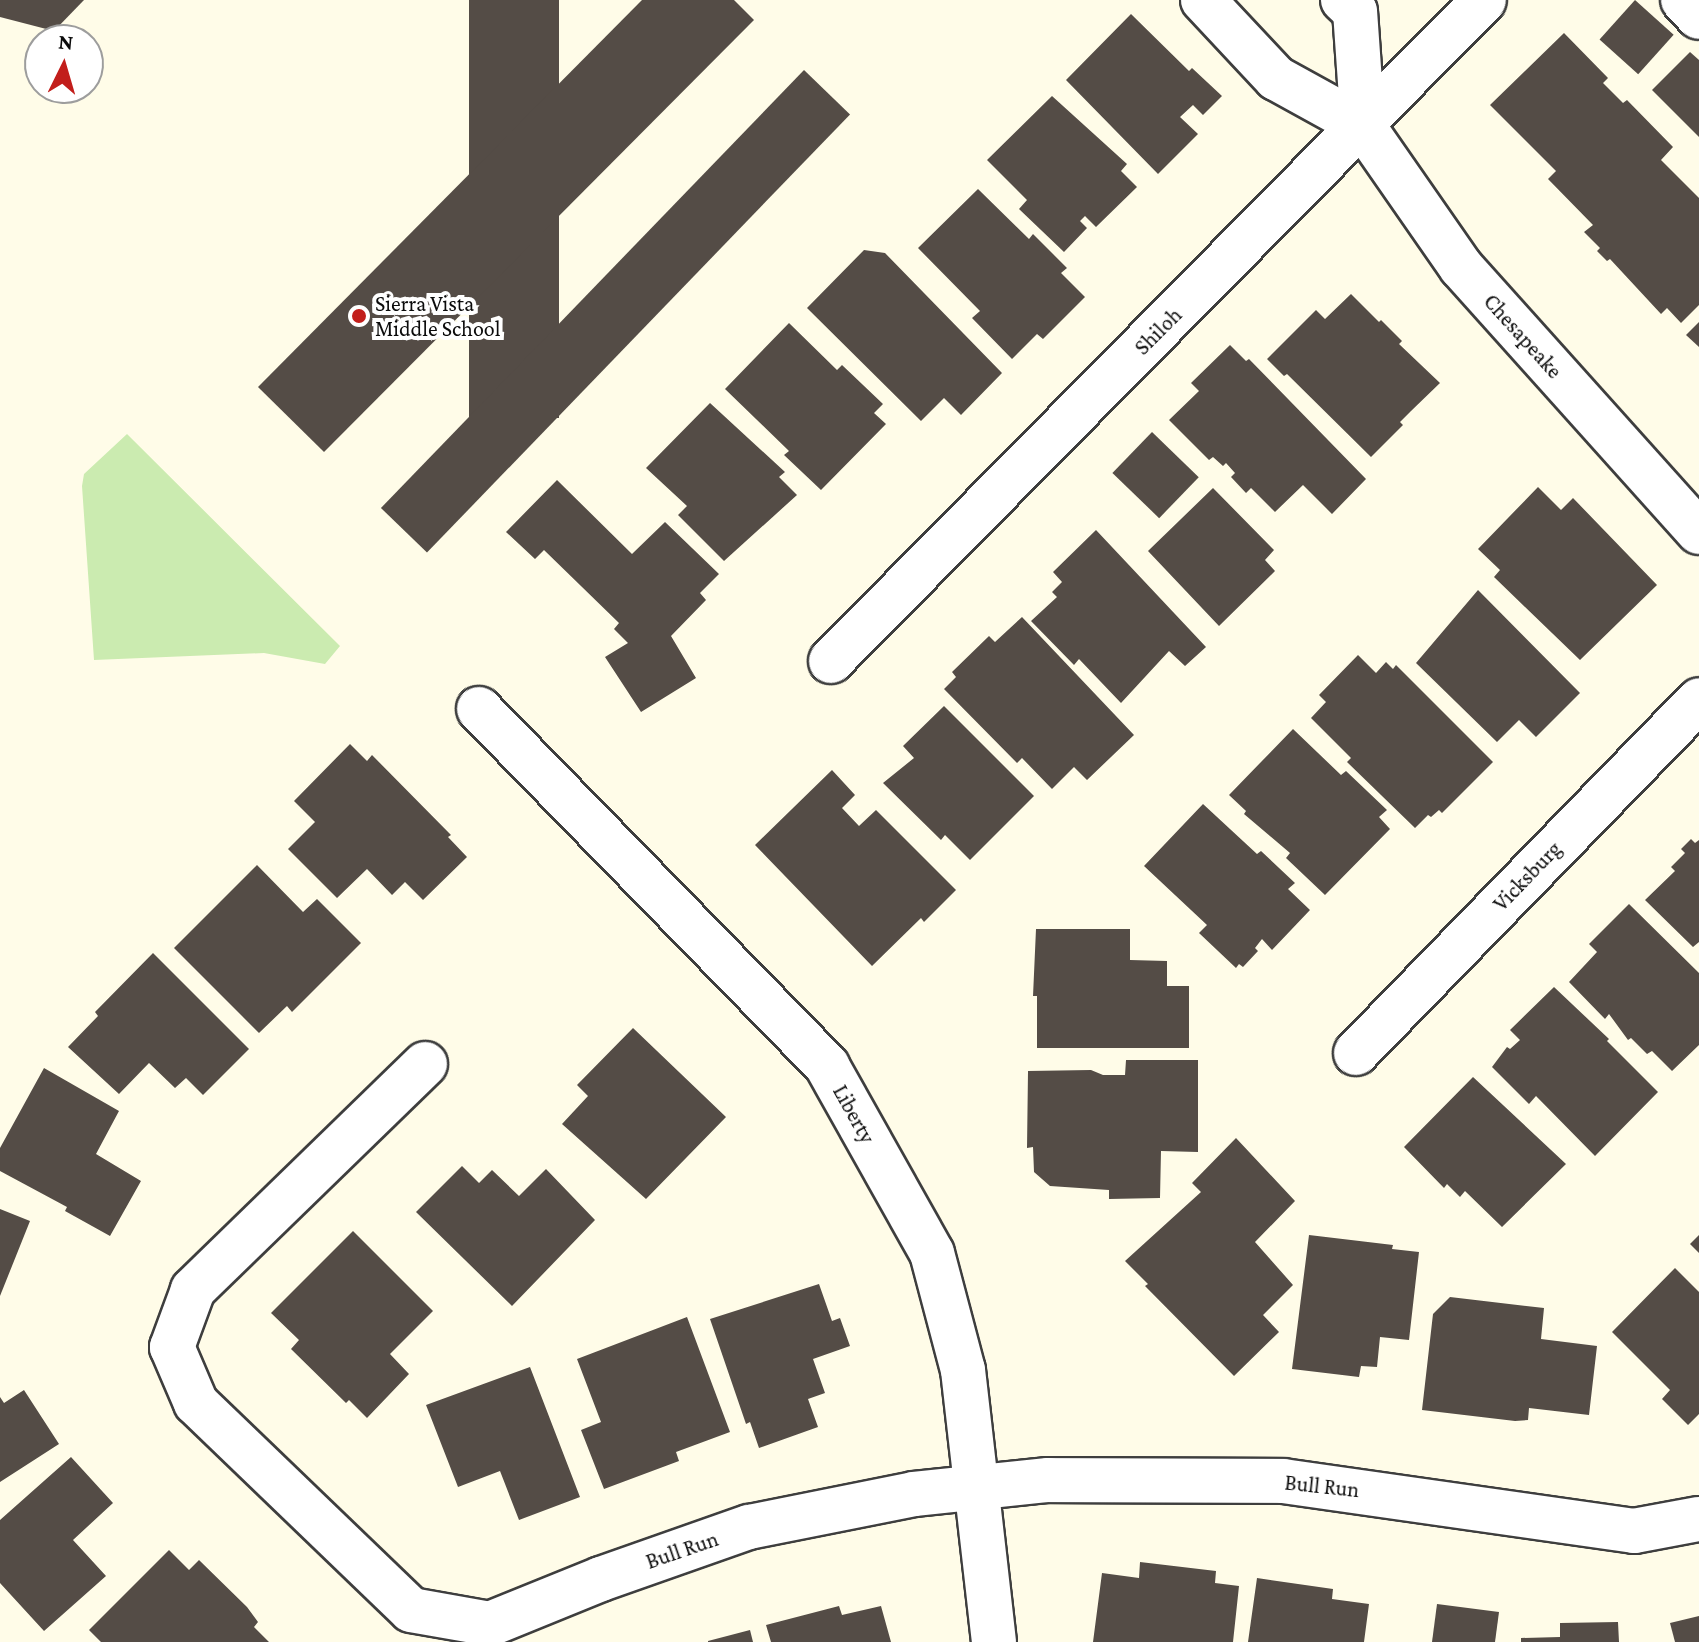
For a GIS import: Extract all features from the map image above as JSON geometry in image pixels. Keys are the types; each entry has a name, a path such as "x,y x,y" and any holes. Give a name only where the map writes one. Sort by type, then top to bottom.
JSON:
{"street":[{"name":"Chesapeake","path":"1203,0 1276,78 1363,126 1461,267 1699,532"},
{"path":"1343,0 1355,11 1363,126"},
{"name":"Shiloh","path":"831,661 1363,126 1484,0"},
{"path":"1683,0 1699,17"},
{"name":"Vicksburg","path":"1356,1053 1699,700"},
{"name":"Liberty","path":"479,709 827,1066 932,1253 963,1370 994,1642"},
{"name":"Bull Run","path":"425,1064 193,1290 172,1347 196,1403 411,1610 490,1624 601,1579 749,1527 914,1494 1048,1480 1283,1481 1634,1531 1699,1519"}],"green space":[{"path":"127,434 340,646 325,664 264,653 94,660 82,486 84,474"}],"building":[{"path":"0,0 84,0 61,24 27,24 0,17"},
{"path":"469,0 559,0 559,418 469,418"},
{"path":"642,0 734,0 754,20 324,452 258,387"},
{"path":"1635,0 1674,35 1638,74 1600,39"},
{"path":"1131,14 1189,71 1192,68 1222,96 1203,115 1193,105 1180,117 1198,134 1158,174 1066,80"},
{"path":"1564,33 1608,78 1603,83 1623,103 1627,100 1673,147 1661,160 1699,198 1699,305 1681,323 1667,308 1661,314 1610,259 1607,261 1597,251 1600,248 1584,232 1593,225 1548,179 1556,171 1490,105"},
{"path":"1690,52 1699,60 1699,137 1652,90"},
{"path":"804,70 850,114 427,553 381,508"},
{"path":"1052,96 1127,164 1121,171 1137,187 1096,227 1085,216 1080,221 1087,228 1064,252 1019,209 1027,200 987,160"},
{"path":"978,189 1029,239 1033,234 1067,268 1061,273 1085,297 1043,339 1037,334 1012,359 972,318 980,311 918,248"},
{"path":"864,250 885,253 1002,373 961,415 944,398 921,421 807,308"},
{"path":"1351,294 1402,341 1399,344 1440,383 1400,422 1403,425 1371,457 1287,374 1284,376 1267,359 1316,310 1325,319"},
{"path":"1699,322 1699,347 1686,335"},
{"path":"789,323 837,370 842,365 883,404 874,413 886,424 821,490 784,455 789,451 725,389"},
{"path":"1230,345 1246,361 1249,359 1366,479 1332,514 1303,485 1275,512 1251,488 1246,493 1231,477 1235,473 1226,463 1223,466 1213,457 1209,460 1169,420 1199,391 1191,383"},
{"path":"710,403 785,472 779,477 797,495 724,561 678,515 687,506 646,468"},
{"path":"1152,432 1199,477 1159,518 1112,473"},
{"path":"557,480 632,554 665,522 719,574 700,593 706,600 671,636 696,678 641,712 605,657 628,643 614,629 619,623 544,550 535,559 506,532"},
{"path":"1538,487 1561,510 1573,498 1657,585 1580,660 1494,577 1500,570 1478,549"},
{"path":"1213,488 1274,550 1265,560 1275,571 1219,626 1148,551"},
{"path":"1096,530 1206,647 1185,666 1169,651 1121,703 1079,659 1074,665 1031,621 1057,597 1052,592 1062,582 1053,572"},
{"path":"1478,590 1580,693 1536,737 1519,720 1497,742 1416,663"},
{"path":"1022,617 1134,735 1087,780 1074,767 1052,789 1022,758 1017,763 944,689 956,677 952,672 989,636 995,642"},
{"path":"1358,655 1376,673 1386,662 1393,669 1396,665 1493,762 1442,813 1439,810 1431,817 1428,815 1415,828 1347,762 1351,758 1311,718 1326,702 1319,695"},
{"path":"944,706 1034,796 970,860 945,835 941,840 883,783 914,758 903,746"},
{"path":"1293,729 1341,775 1346,771 1387,810 1379,817 1390,829 1325,895 1286,858 1290,853 1244,814 1246,811 1229,795"},
{"path":"350,744 367,761 372,755 451,835 448,837 467,857 423,900 405,882 392,895 367,869 337,898 288,849 315,822 294,801"},
{"path":"832,770 855,795 842,808 859,826 876,810 956,890 924,922 921,918 872,966 755,845"},
{"path":"1203,804 1257,854 1261,851 1295,883 1288,889 1310,910 1272,950 1262,939 1255,948 1258,951 1243,967 1239,964 1236,968 1199,933 1207,925 1144,866"},
{"path":"1691,839 1695,843 1699,840 1699,942 1693,947 1645,900 1675,871 1671,867 1685,853 1681,849"},
{"path":"257,865 303,912 317,899 361,943 292,1012 287,1006 259,1033 174,948"},
{"path":"1629,904 1699,973 1699,1045 1672,1071 1652,1051 1647,1054 1631,1038 1628,1040 1609,1014 1605,1019 1569,982 1597,952 1589,944"},
{"path":"1036,929 1130,929 1130,960 1167,961 1167,986 1189,986 1189,1048 1037,1048 1037,996 1033,996"},
{"path":"153,953 249,1049 203,1095 186,1078 175,1088 149,1063 119,1094 68,1047 98,1016 95,1012"},
{"path":"1554,987 1609,1039 1607,1041 1658,1092 1595,1156 1536,1096 1529,1104 1492,1067 1507,1047 1510,1049 1520,1040 1510,1030"},
{"path":"633,1028 726,1117 646,1199 562,1124 588,1096 577,1085"},
{"path":"1126,1060 1198,1060 1198,1152 1161,1151 1160,1198 1109,1199 1109,1190 1050,1186 1034,1172 1033,1147 1027,1148 1028,1071 1091,1070 1103,1075 1125,1075"},
{"path":"44,1068 119,1111 96,1154 141,1181 110,1236 65,1211 67,1207 0,1171 0,1148"},
{"path":"1473,1077 1566,1164 1502,1227 1465,1191 1460,1197 1447,1184 1444,1188 1404,1147"},
{"path":"1236,1138 1295,1201 1255,1242 1293,1285 1263,1315 1279,1332 1234,1376 1145,1286 1148,1284 1125,1261 1201,1192 1192,1183"},
{"path":"462,1166 479,1183 492,1170 519,1196 546,1169 595,1220 512,1306 416,1212"},
{"path":"0,1209 30,1221 0,1296"},
{"path":"353,1231 433,1311 390,1354 409,1374 367,1418 349,1400 346,1403 291,1349 299,1340 271,1313"},
{"path":"1309,1235 1393,1245 1392,1249 1419,1252 1409,1340 1380,1337 1377,1367 1361,1366 1359,1377 1292,1369"},
{"path":"1699,1235 1699,1253 1690,1244"},
{"path":"1675,1268 1699,1292 1699,1414 1688,1425 1662,1399 1670,1390 1612,1332"},
{"path":"819,1284 832,1321 840,1318 850,1346 813,1359 825,1393 808,1399 818,1427 759,1448 750,1422 746,1424 710,1319"},
{"path":"1450,1297 1544,1308 1541,1339 1597,1346 1589,1415 1529,1408 1528,1420 1515,1421 1422,1410 1433,1314"},
{"path":"687,1317 730,1432 676,1452 679,1461 604,1489 581,1430 601,1422 577,1359"},
{"path":"530,1367 580,1497 519,1520 500,1471 458,1487 426,1405"},
{"path":"24,1390 59,1444 0,1482 0,1397 4,1403"},
{"path":"71,1457 113,1503 73,1540 106,1576 44,1631 0,1583 0,1520"},
{"path":"169,1550 189,1570 199,1560 247,1607 258,1622 254,1627 269,1642 101,1642 89,1630"},
{"path":"1140,1562 1216,1571 1215,1583 1239,1586 1233,1642 1093,1642 1102,1573 1139,1578"},
{"path":"1257,1578 1333,1589 1332,1599 1369,1604 1364,1642 1248,1642"},
{"path":"1437,1604 1499,1612 1495,1642 1432,1642"},
{"path":"839,1606 842,1615 881,1606 891,1642 771,1642 766,1625"},
{"path":"1699,1616 1699,1642 1675,1642 1670,1623"},
{"path":"1618,1622 1619,1642 1521,1642 1521,1638 1560,1637 1560,1623"},
{"path":"750,1630 753,1642 708,1642 708,1641"}],"place":[{"name":"Sierra Vista Middle School","path":"359,316"}]}
